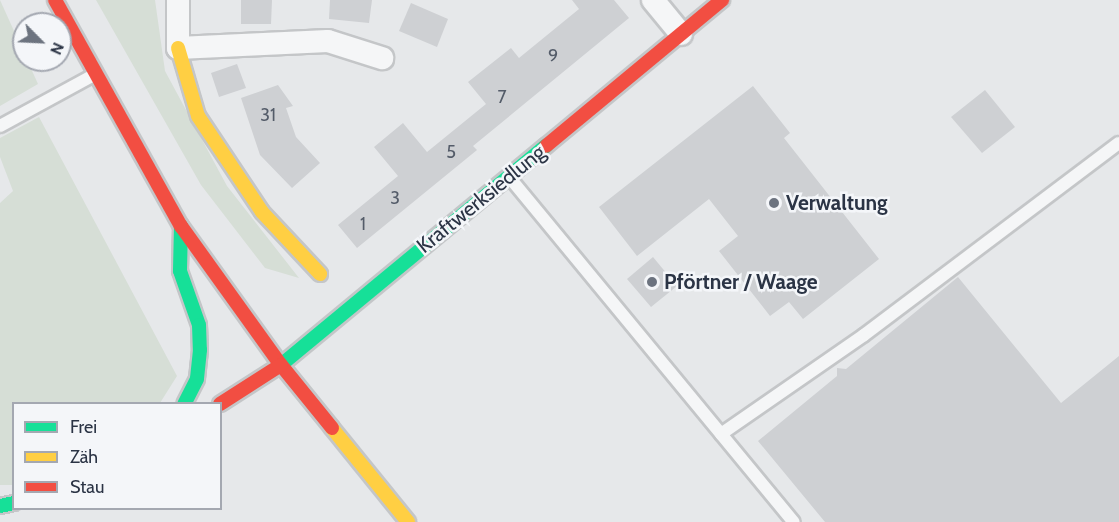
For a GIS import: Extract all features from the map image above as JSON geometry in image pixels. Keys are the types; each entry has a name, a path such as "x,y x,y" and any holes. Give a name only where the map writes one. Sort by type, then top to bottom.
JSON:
{"main road":[{"path":"55,0 181,226 281,365 408,522"},
{"name":"Kraftwerksiedlung","path":"222,403 281,365 722,0"},
{"path":"178,48 198,116 262,212 320,274"},
{"path":"181,226 180,271 199,325 200,350 197,380 185,402"}],"street":[{"path":"178,0 178,48 328,41 382,58"},
{"path":"653,0 681,34"}],"lane":[{"path":"0,126 96,74"},
{"path":"721,434 864,335 1119,143"},
{"path":"509,177 794,522"}],"shaded area":[{"path":"0,0 12,27 12,72 33,72 38,84 0,106"},
{"path":"96,0 155,0 165,71 227,186 299,278 265,268 201,185"},
{"path":"39,117 177,376 161,402 12,402 12,485 0,485 0,203 13,191 0,157 0,138"}],"building":[{"path":"241,0 272,0 271,24 241,24"},
{"path":"330,0 372,0 369,23 329,19"},
{"path":"572,0 614,0 629,18 473,146 477,150 357,248 338,225 398,176 374,147 403,123 427,152 486,104 468,82 511,48 519,58 579,9"},
{"path":"411,3 448,19 437,47 399,31"},
{"path":"237,64 246,88 219,97 211,73"},
{"path":"278,85 293,106 286,108 296,137 320,163 292,188 260,155 241,98"},
{"name":"Verwaltung","path":"753,86 790,133 784,138 879,259 803,319 789,302 770,316 719,251 738,236 709,199 637,256 599,207"},
{"path":"985,90 1015,127 982,153 951,117"},
{"name":"Pförtner / Waage","path":"653,257 677,286 651,307 627,279"},
{"path":"958,277 1061,403 1119,356 1119,522 825,522 758,441 837,376 837,368 846,369"}],"traffic: fast":[{"path":"281,365 546,146"},
{"path":"181,226 180,271 199,325 200,350 197,379 185,402"},
{"path":"0,506 12,503"}],"traffic: slow":[{"path":"178,48 198,116 262,212 320,274"},
{"path":"332,428 408,522"}],"traffic: jam":[{"path":"55,0 181,226 281,365 332,428"},
{"path":"546,146 722,0"},
{"path":"222,403 281,365"}],"place":[{"name":"Verwaltung","path":"774,203"},
{"name":"Pförtner / Waage","path":"652,282"}]}
